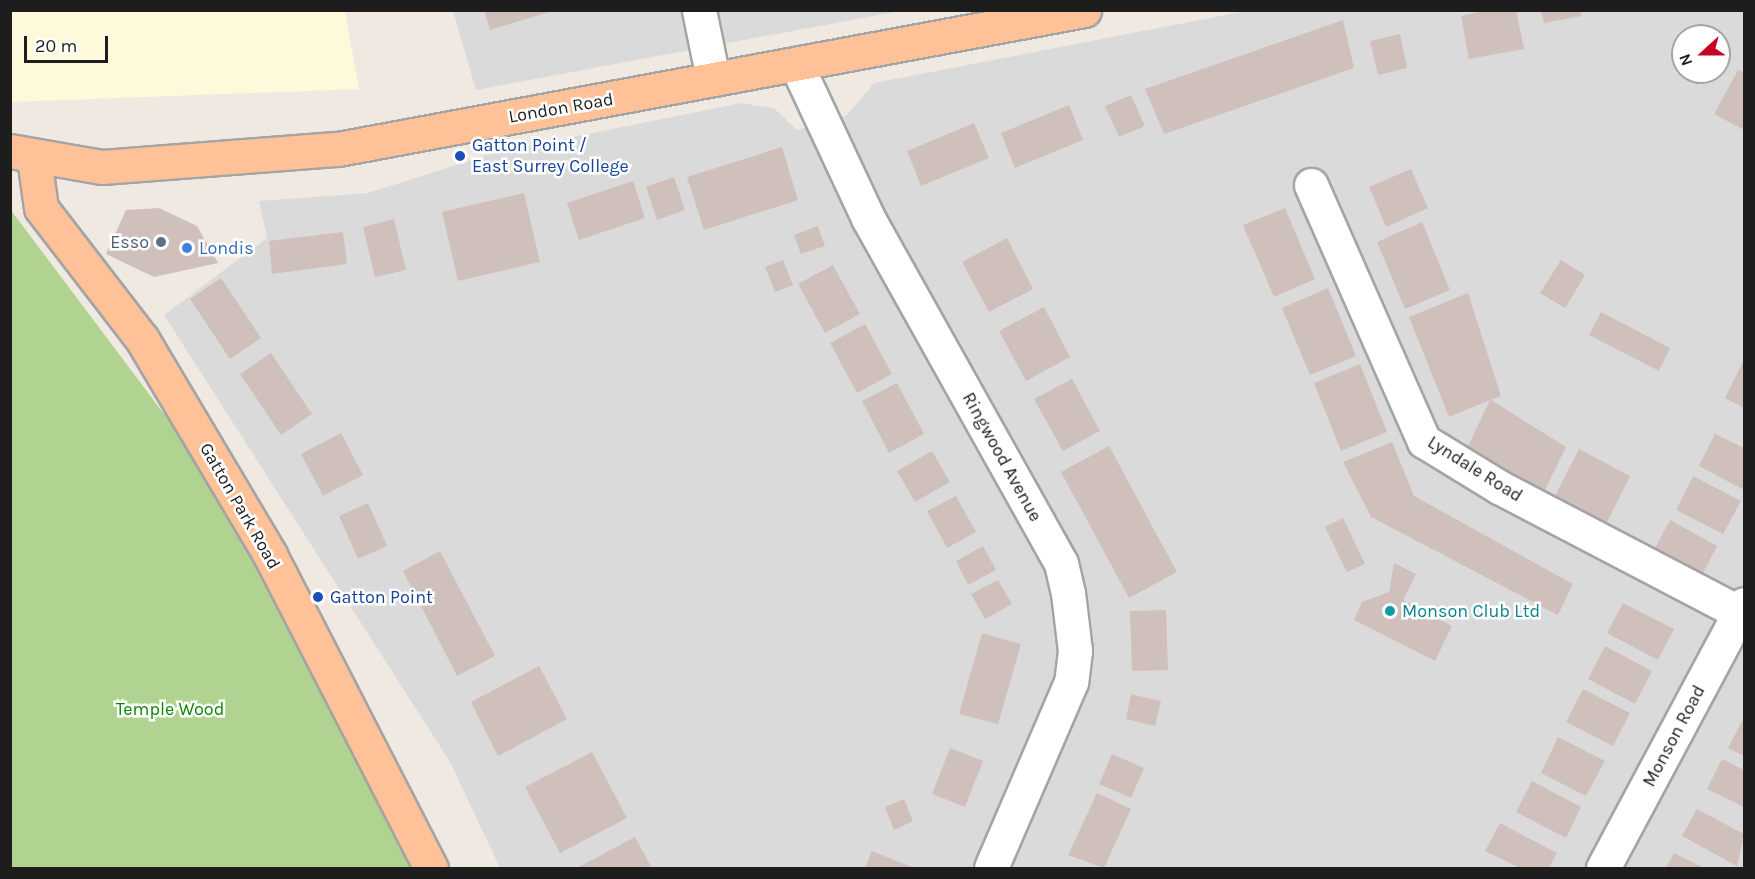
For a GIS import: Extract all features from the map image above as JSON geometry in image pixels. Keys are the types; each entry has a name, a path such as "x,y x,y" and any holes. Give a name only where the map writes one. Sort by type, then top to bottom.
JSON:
{"main road":[{"name":"London Road","path":"22,154 102,167 257,159 338,149 1084,10"},
{"name":"Gatton Park Road","path":"22,154 41,208 142,339 270,555 431,868"}],"street":[{"path":"699,10 713,80"},
{"name":"Ringwood Avenue","path":"795,64 868,218 1061,563 1066,583 1075,651 1071,682 992,868"},
{"name":"Lyndale Road","path":"1311,185 1424,441 1499,487 1742,608"},
{"name":"Monson Road","path":"1603,868 1742,608"}],"shaded area":[{"path":"10,11 345,11 359,89 11,102"},
{"path":"453,11 900,11 476,90"},
{"path":"1246,11 1744,11 1744,868 500,868 450,762 164,315 267,238 259,201 368,193 494,153 741,103 774,108 797,130 847,115 874,83"}],"green space":[{"name":"Temple Wood","path":"10,209 270,555 433,868 11,868"}],"building":[{"path":"484,10 552,10 553,11 490,30"},
{"path":"1488,10 1516,10 1524,49 1469,59 1461,16"},
{"path":"1541,10 1580,10 1581,16 1544,23"},
{"path":"1343,20 1354,68 1164,134 1145,89"},
{"path":"1400,34 1407,68 1378,75 1370,41"},
{"path":"1738,70 1744,73 1744,130 1714,114"},
{"path":"1131,95 1145,126 1119,137 1105,106"},
{"path":"1069,105 1083,140 1015,168 1001,133"},
{"path":"974,123 989,158 921,186 907,151"},
{"path":"782,147 798,200 704,230 687,177"},
{"path":"1411,169 1428,208 1386,227 1369,187"},
{"path":"674,177 685,210 657,220 646,187"},
{"path":"633,181 645,218 579,240 567,203"},
{"path":"524,193 540,262 458,281 442,212"},
{"path":"159,208 197,226 218,263 154,277 106,254 126,210"},
{"path":"1285,208 1315,279 1274,297 1243,225"},
{"path":"394,219 406,270 375,277 363,227"},
{"path":"1422,222 1450,290 1405,309 1377,242"},
{"path":"818,226 825,246 801,254 794,235"},
{"path":"343,232 347,264 272,274 269,241"},
{"path":"1007,238 1033,289 989,312 962,262"},
{"path":"783,260 793,285 775,292 765,267"},
{"path":"1561,260 1585,275 1565,308 1540,293"},
{"path":"833,265 860,314 825,333 798,284"},
{"path":"221,278 261,338 230,359 190,299"},
{"path":"1328,288 1356,356 1310,375 1282,308"},
{"path":"1468,293 1501,396 1491,400 1566,447 1543,494 1466,450 1490,400 1449,417 1409,317"},
{"path":"1044,307 1070,357 1026,381 999,331"},
{"path":"1601,312 1670,348 1659,371 1589,335"},
{"path":"865,324 892,374 857,393 830,343"},
{"path":"271,353 312,414 281,435 240,374"},
{"path":"1744,360 1744,408 1725,398"},
{"path":"1360,364 1387,432 1341,451 1314,383"},
{"path":"1072,379 1100,431 1063,451 1034,399"},
{"path":"897,383 924,434 889,453 862,401"},
{"path":"341,433 363,475 323,496 301,454"},
{"path":"1715,434 1744,448 1744,490 1699,466"},
{"path":"1392,442 1414,496 1573,584 1558,615 1371,517 1343,462"},
{"path":"1109,446 1177,572 1129,598 1061,472"},
{"path":"1579,449 1630,476 1605,526 1553,500"},
{"path":"932,451 950,482 915,502 897,471"},
{"path":"1693,476 1741,501 1723,534 1676,510"},
{"path":"956,496 976,532 947,548 927,511"},
{"path":"368,503 387,546 358,559 339,516"},
{"path":"1343,518 1365,564 1347,572 1325,527"},
{"path":"1670,520 1717,546 1701,577 1653,552"},
{"path":"983,546 996,570 968,585 956,561"},
{"path":"440,551 495,656 457,676 403,571"},
{"name":"Monson Club Ltd","path":"1394,563 1416,574 1403,600 1452,626 1435,661 1354,620 1362,602 1389,592"},
{"path":"998,580 1012,604 985,619 971,594"},
{"path":"1623,603 1674,629 1658,660 1607,633"},
{"path":"1166,610 1168,670 1132,671 1130,611"},
{"path":"982,633 1021,644 998,724 959,714"},
{"path":"1605,646 1652,671 1635,704 1588,679"},
{"path":"539,666 567,719 498,756 471,702"},
{"path":"1583,689 1630,713 1613,746 1566,722"},
{"path":"1131,694 1161,701 1155,726 1126,719"},
{"path":"1742,721 1744,722 1744,756 1728,748"},
{"path":"1558,737 1605,761 1586,796 1541,773"},
{"path":"950,748 983,761 965,807 932,794"},
{"path":"592,752 627,818 560,853 525,787"},
{"path":"1112,754 1144,768 1131,798 1099,784"},
{"path":"1722,759 1744,770 1744,807 1707,789"},
{"path":"1532,781 1581,807 1566,838 1516,812"},
{"path":"1097,793 1131,809 1104,868 1068,855"},
{"path":"904,799 913,821 894,830 885,807"},
{"path":"1697,809 1744,834 1737,866 1682,836"},
{"path":"1500,823 1557,853 1549,868 1520,868 1485,851"},
{"path":"635,837 652,868 577,868"},
{"path":"872,851 914,868 865,868"},
{"path":"1674,853 1704,868 1666,868"}],"place":[{"name":"Gatton Point / East Surrey College","path":"460,156"},
{"name":"Esso","path":"161,242"},
{"name":"Londis","path":"187,248"},
{"name":"Gatton Point","path":"318,597"},
{"name":"Monson Club Ltd","path":"1390,611"}]}
